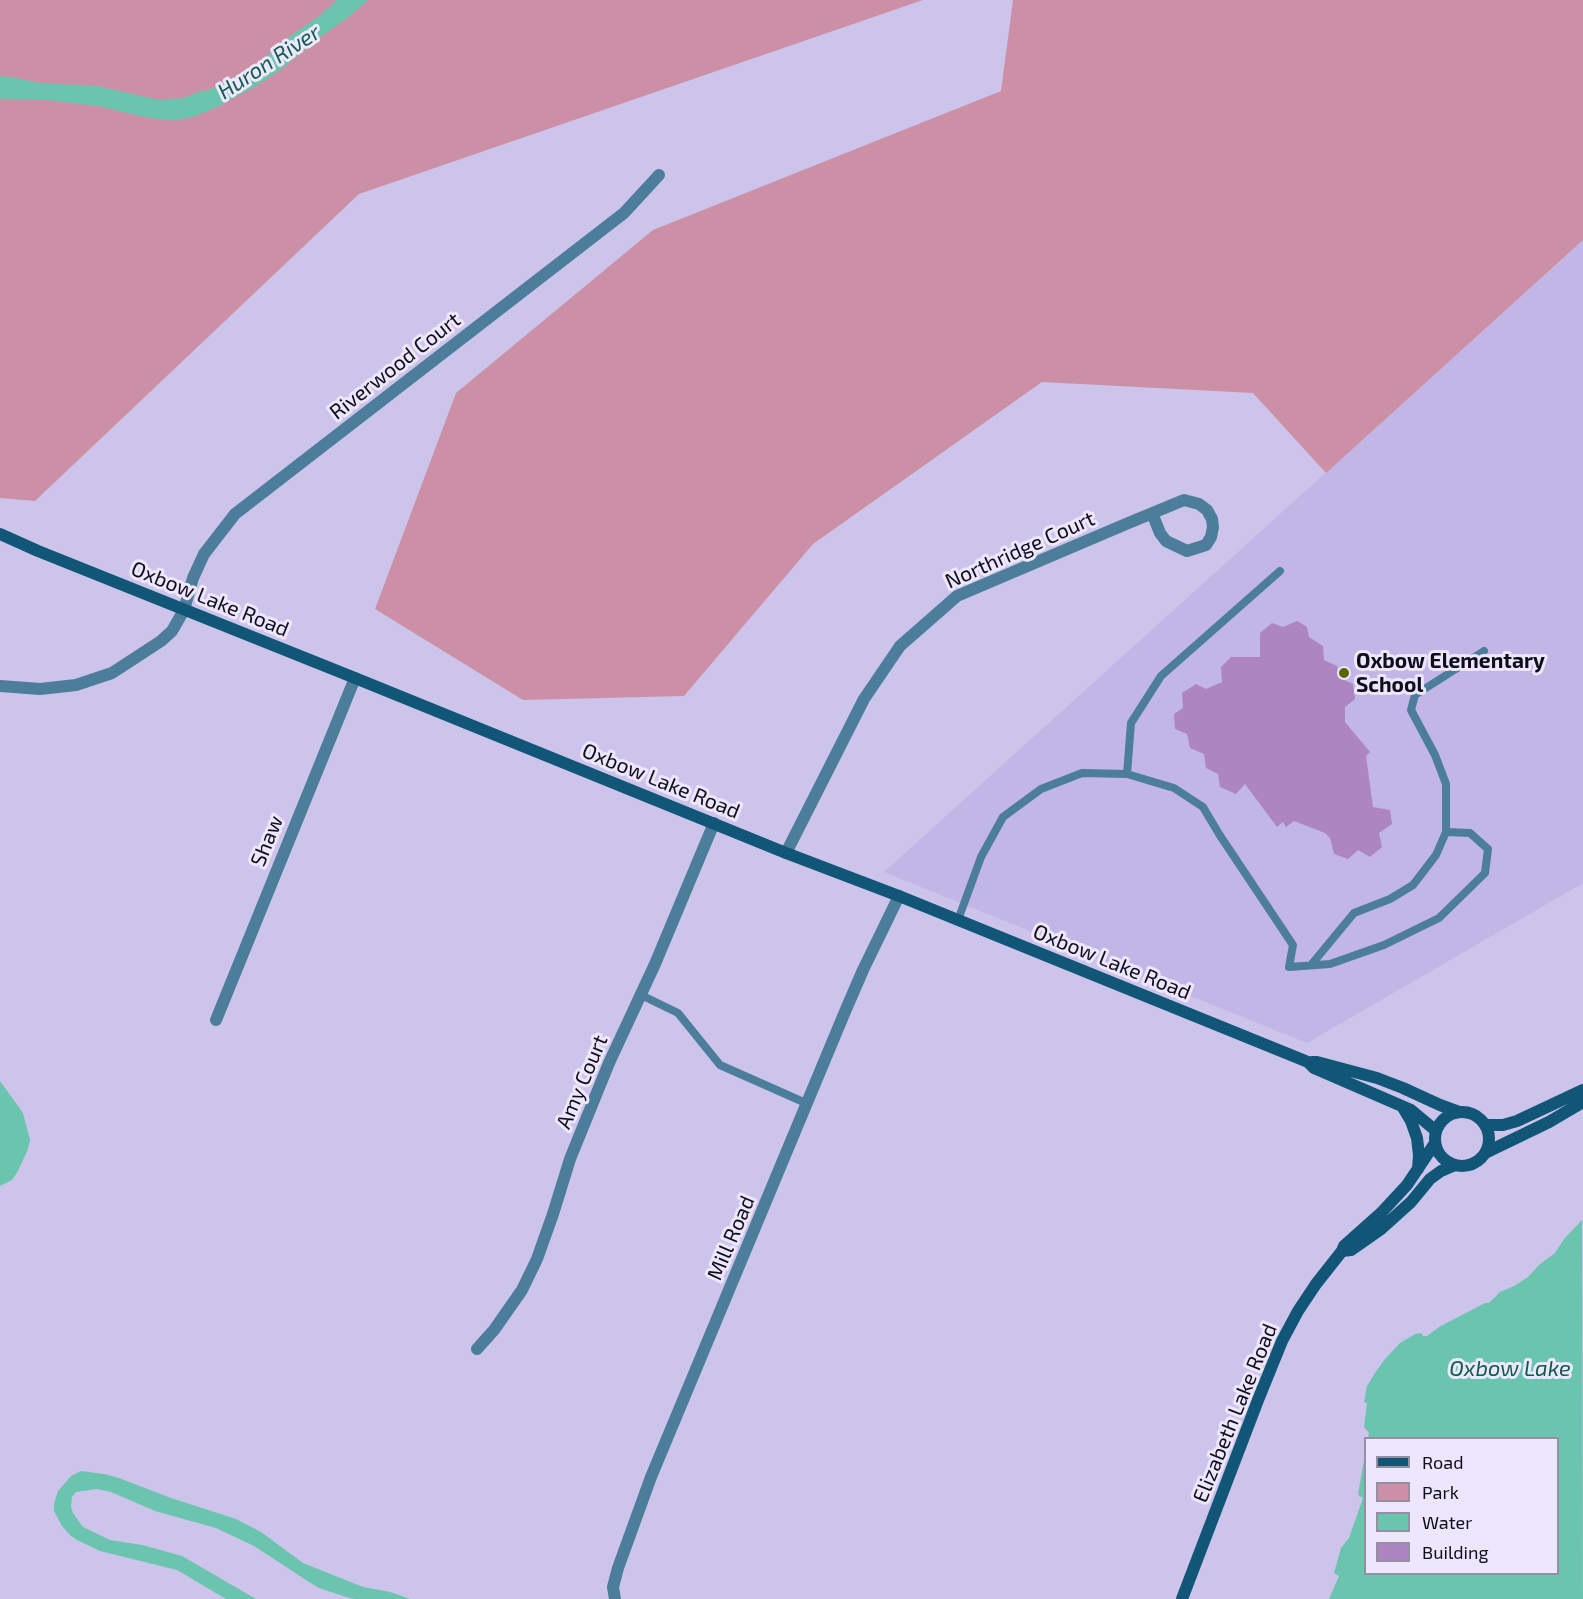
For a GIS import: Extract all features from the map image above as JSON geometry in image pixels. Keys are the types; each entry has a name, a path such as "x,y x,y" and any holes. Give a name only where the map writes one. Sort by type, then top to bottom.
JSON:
{"street":[{"name":"Riverwood Court","path":"0,686 40,689 76,685 112,673 161,642 172,631 184,610 193,578 204,554 235,514 624,213 659,175"},
{"name":"Northridge Court","path":"786,853 864,699 900,646 957,596 1152,513 1184,500 1199,504 1207,510 1212,519 1211,537 1206,545 1187,551 1166,541 1152,513"},
{"name":"Oxbow Lake Road","path":"0,534 1308,1062 1317,1062 1377,1078 1459,1112"},
{"name":"Shaw","path":"216,1020 356,678"},
{"name":"Amy Court","path":"477,1349 494,1330 522,1290 537,1258 570,1159 609,1063 690,884 714,823"},
{"name":"Mill Road","path":"615,1599 613,1587 618,1568 651,1477 863,970 899,896"},
{"name":"Oxbow Lake Road","path":"1308,1062 1314,1068 1402,1105 1420,1116 1436,1130"},
{"path":"1485,1125 1503,1125 1517,1121 1583,1090"},
{"path":"1487,1152 1489,1138 1485,1125 1474,1115 1459,1112 1444,1118 1436,1130 1435,1143 1445,1160 1455,1165 1472,1164 1480,1160 1487,1152 1549,1122 1583,1101"},
{"path":"1402,1105 1417,1138 1418,1170"},
{"name":"Elizabeth Lake Road","path":"1182,1599 1282,1341 1307,1296 1344,1246 1394,1199 1418,1170 1435,1143"},
{"name":"Elizabeth Lake Road","path":"1342,1251 1351,1250 1382,1229 1411,1202 1430,1179 1455,1165"}],"lane":[{"path":"1127,774 1131,723 1161,676 1280,572"},
{"path":"1311,965 1354,914 1390,899 1413,885 1436,855 1446,832 1446,783 1436,755 1411,710 1415,695 1484,651"},
{"path":"958,920 981,857 1003,817 1041,789 1082,773 1127,774 1174,789 1203,807 1293,945 1289,967 1330,964 1384,945 1439,918 1485,873 1488,849 1470,833 1446,832"},
{"path":"641,995 678,1013 720,1065 808,1104"}],"shaded area":[{"name":"Oxbow Elementary School","path":"1583,240 1583,883 1307,1043 884,872"}],"green space":[{"path":"0,0 923,0 359,194 35,501 0,498"},
{"path":"1013,0 1583,0 1583,240 1326,473 1253,393 1042,382 813,544 684,696 523,700 375,609 456,393 653,230 1001,91"}],"water":[{"name":"Huron River","path":"337,0 368,0 279,71 215,108 193,117 166,120 98,106 46,100 0,99 0,76 39,83 97,86 159,100 184,98 209,90 255,66"},
{"path":"0,1081 23,1113 30,1140 18,1171 12,1180 0,1186"},
{"name":"Oxbow Lake","path":"1582,1220 1583,1599 1329,1599 1339,1576 1334,1573 1341,1548 1349,1538 1363,1498 1358,1495 1364,1460 1364,1575 1559,1575 1559,1437 1368,1437 1369,1433 1364,1427 1367,1403 1364,1402 1367,1386 1385,1359 1400,1343 1415,1334 1421,1333 1427,1336 1439,1327 1489,1303 1500,1292 1528,1277 1555,1253 1564,1239"},
{"path":"81,1471 119,1478 236,1519 261,1532 303,1563 363,1587 390,1592 410,1599 354,1599 343,1596 319,1588 254,1546 216,1528 155,1511 111,1492 97,1489 76,1492 72,1497 71,1507 83,1527 110,1540 142,1545 182,1556 256,1599 226,1599 177,1570 100,1551 70,1535 54,1511 58,1491 71,1476"}],"building":[{"path":"1297,621 1307,627 1309,637 1323,646 1324,660 1337,666 1338,677 1353,684 1355,699 1345,707 1345,722 1370,752 1366,756 1373,807 1390,810 1392,824 1379,833 1382,847 1370,857 1358,850 1348,859 1334,854 1330,838 1325,833 1294,821 1286,827 1283,822 1277,827 1245,784 1236,794 1220,787 1218,774 1206,768 1204,754 1190,748 1187,734 1175,729 1174,714 1183,708 1182,693 1196,684 1206,689 1222,682 1221,667 1231,657 1260,657 1260,633 1272,623 1283,627"}],"place":[{"name":"Oxbow Elementary School","path":"1344,673"}]}
